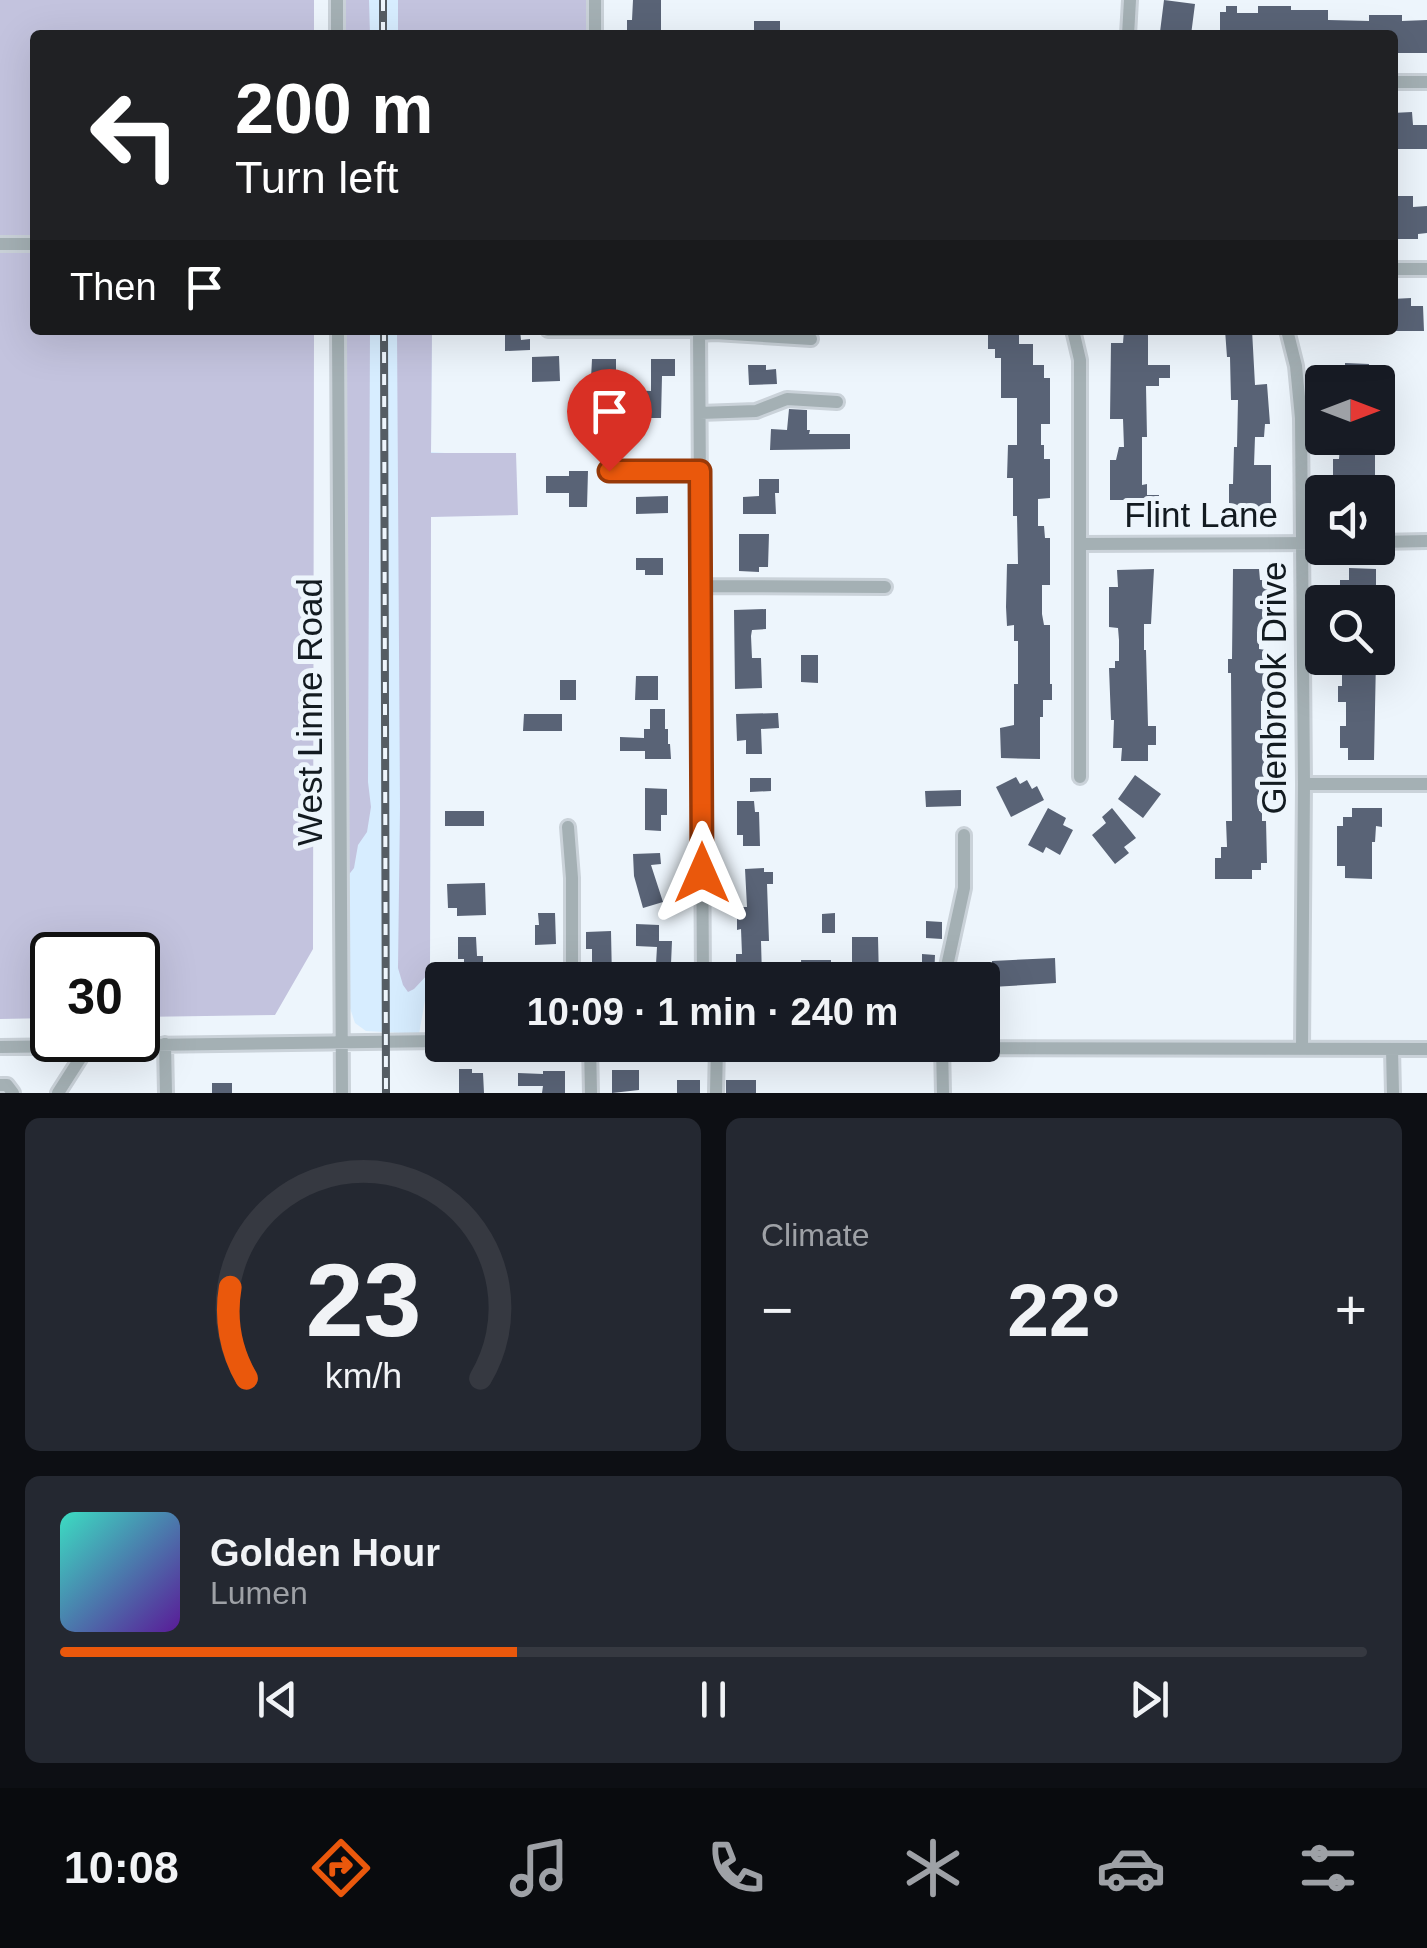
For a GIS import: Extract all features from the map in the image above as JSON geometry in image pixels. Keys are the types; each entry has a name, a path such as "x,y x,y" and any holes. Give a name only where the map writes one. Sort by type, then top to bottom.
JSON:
{"street":[{"path":"337,0 337,30"},
{"path":"595,0 595,30"},
{"path":"1128,30 1130,0"},
{"path":"1398,82 1427,82"},
{"path":"0,244 30,244"},
{"path":"1398,270 1427,269"},
{"name":"West Linne Road","path":"338,335 342,1093"},
{"path":"699,335 703,962"},
{"path":"756,335 811,339"},
{"path":"1074,335 1080,360 1080,776"},
{"name":"Glenbrook Drive","path":"1287,335 1296,366 1302,418 1302,1048"},
{"path":"700,413 756,412 787,399 837,402"},
{"path":"609,471 700,471"},
{"path":"1395,542 1427,541"},
{"name":"Flint Lane","path":"1080,544 1305,544"},
{"path":"701,586 885,586"},
{"path":"1304,784 1427,784"},
{"path":"568,827 572,962"},
{"path":"948,962 964,888 964,834"},
{"path":"160,1044 425,1042"},
{"path":"165,1044 166,1093"},
{"path":"1000,1046 1427,1049"},
{"path":"0,1047 30,1047"},
{"path":"1392,1050 1393,1093"},
{"path":"58,1093 78,1062"},
{"path":"590,1062 590,1093"},
{"path":"716,1093 717,1062"},
{"path":"942,1062 943,1093"},
{"path":"0,1085 7,1085 13,1093"}],"shaded area":[{"path":"0,0 314,0 314,30 30,30 30,335 314,335 313,949 275,1015 160,1017 160,932 30,932 30,1018 0,1019"},
{"path":"344,0 418,0 418,30 344,30"},
{"path":"344,0 369,0 370,30 344,30"},
{"path":"398,0 588,0 588,30 398,30"},
{"path":"345,335 432,335 431,452 445,453 444,516 431,517 430,962 425,962 425,1000 419,1034 366,1031 355,1023 348,1002"},
{"path":"345,335 370,335 371,807 367,832 347,877"},
{"path":"397,335 432,335 431,453 516,453 518,515 431,517 430,962 425,962 425,977 408,992 398,968"}],"building":[{"path":"633,0 661,0 661,30 627,30 627,20 632,20"},
{"path":"1164,0 1195,4 1192,30 1160,30"},
{"path":"1226,6 1237,6 1237,13 1258,13 1258,6 1291,6 1291,10 1328,10 1328,20 1369,21 1369,15 1402,15 1402,21 1427,20 1427,53 1398,53 1398,30 1220,30 1220,12 1226,12"},
{"path":"754,21 780,21 780,30 754,30"},
{"path":"1412,112 1413,125 1427,125 1427,149 1398,149 1398,113"},
{"path":"1398,196 1413,196 1413,207 1427,206 1427,233 1418,234 1418,239 1398,239"},
{"path":"1411,298 1411,306 1423,306 1424,331 1398,331 1398,299"},
{"path":"505,335 530,339 530,350 505,351"},
{"path":"988,335 1019,335 1019,344 1033,344 1033,365 1044,365 1044,378 1050,378 1050,424 1041,424 1041,445 1044,459 1050,459 1050,498 1038,499 1038,526 1044,526 1045,538 1050,538 1050,585 1042,585 1042,614 1044,625 1050,625 1052,700 1043,700 1040,759 1001,758 1000,728 1014,725 1014,684 1018,684 1018,641 1014,641 1014,625 1007,626 1006,607 1007,564 1018,564 1013,478 1007,478 1008,445 1017,445 1017,398 1001,398 1001,358 995,358 995,349 988,349"},
{"path":"1124,335 1148,335 1148,365 1170,365 1170,378 1159,378 1159,386 1146,386 1147,437 1142,437 1142,485 1147,484 1147,495 1159,495 1159,510 1146,510 1147,518 1123,518 1123,500 1110,500 1110,460 1116,460 1119,447 1124,447 1123,419 1110,419 1111,343 1123,343"},
{"path":"1225,335 1252,335 1255,385 1267,384 1270,424 1265,424 1264,437 1255,437 1254,465 1271,465 1271,504 1265,504 1265,517 1229,517 1238,400 1231,400"},
{"path":"559,356 560,381 532,382 532,357"},
{"path":"592,359 616,359 616,380 591,379"},
{"path":"651,359 675,359 675,376 662,376 661,418 642,418 642,407 605,406 606,389 651,391"},
{"path":"748,365 776,369 777,384 749,385"},
{"path":"789,409 807,410 809,434 850,434 850,449 770,450 771,429 787,430"},
{"path":"1339,455 1375,455 1375,475 1333,475 1333,459 1339,459"},
{"path":"569,471 588,471 587,507 569,507 569,493 546,493 546,476 569,476"},
{"path":"759,479 779,479 776,514 743,514 743,497 759,496"},
{"path":"668,496 668,513 636,514 636,497"},
{"path":"739,534 769,534 768,567 759,567 759,572 739,571"},
{"path":"636,558 663,558 663,575 645,575 645,570 636,570"},
{"path":"1349,568 1376,569 1376,585 1340,585 1340,580 1349,580"},
{"path":"1154,569 1151,624 1144,624 1144,650 1148,726 1156,726 1156,745 1148,745 1148,761 1121,761 1122,748 1113,748 1111,720 1109,668 1115,668 1115,661 1119,661 1119,640 1118,628 1109,627 1109,587 1118,587 1117,570"},
{"path":"1233,569 1259,569 1260,580 1268,580 1267,627 1259,627 1259,649 1266,650 1269,686 1269,701 1261,701 1261,729 1269,729 1267,789 1259,789 1259,811 1262,821 1266,821 1267,863 1261,863 1261,870 1252,870 1252,879 1215,879 1215,858 1221,858 1221,847 1227,847 1226,821 1232,821 1228,659 1232,659"},
{"path":"766,609 766,629 752,630 751,636 752,658 761,658 762,688 735,689 734,610"},
{"path":"801,655 818,655 818,683 801,682"},
{"path":"1342,675 1376,675 1374,760 1348,760 1348,748 1340,748 1340,726 1346,726 1346,702 1338,702 1338,686 1342,686"},
{"path":"636,676 658,676 658,700 635,700"},
{"path":"560,680 576,680 576,700 560,700"},
{"path":"650,709 665,709 671,759 645,759 645,751 620,751 620,737 644,738 644,729 650,729"},
{"path":"778,713 779,728 761,729 762,754 746,754 746,740 737,741 736,714"},
{"path":"524,714 562,714 562,731 523,731"},
{"path":"1135,775 1161,794 1143,818 1118,799"},
{"path":"1016,777 1020,784 1027,780 1032,789 1037,786 1044,800 1011,817 996,787"},
{"path":"750,778 771,778 771,791 750,792"},
{"path":"645,788 667,789 667,815 661,815 661,831 645,830"},
{"path":"961,790 961,806 926,807 925,791"},
{"path":"737,801 754,801 755,812 759,812 760,846 743,846 743,835 737,835"},
{"path":"1048,808 1066,818 1063,825 1073,830 1060,855 1046,847 1043,853 1028,845"},
{"path":"1112,808 1136,838 1124,847 1129,853 1115,864 1092,835 1106,823 1102,817"},
{"path":"1352,808 1382,808 1382,827 1376,826 1372,842 1372,879 1345,878 1345,866 1337,866 1337,826 1343,826 1343,817 1352,817"},
{"path":"445,811 484,811 484,826 445,826"},
{"path":"660,853 661,864 651,865 663,902 643,908 634,876 633,854"},
{"path":"764,868 764,872 773,872 773,884 767,884 769,941 761,941 762,962 736,962 736,954 742,954 737,907 747,907 745,869"},
{"path":"485,883 486,915 457,916 457,908 448,908 447,884"},
{"path":"538,913 555,913 556,944 535,945"},
{"path":"835,913 835,933 822,933 822,914"},
{"path":"926,921 942,922 942,939 926,938"},
{"path":"636,924 659,925 659,941 672,941 671,962 656,962 657,947 636,946"},
{"path":"611,931 612,962 592,962 592,949 586,949 586,932"},
{"path":"458,937 476,937 477,956 483,956 483,962 458,959"},
{"path":"852,937 878,937 879,962 852,962"},
{"path":"922,954 935,955 935,962 922,962"},
{"path":"1055,958 1056,983 1000,986 1000,962 992,961"},
{"path":"459,1069 483,1073 484,1093 459,1093"},
{"path":"612,1070 639,1070 639,1090 612,1093"},
{"path":"565,1071 565,1093 542,1093 543,1086 518,1086 518,1073"},
{"path":"677,1080 700,1080 700,1093 677,1093"},
{"path":"726,1080 756,1080 756,1093 726,1093"},
{"path":"212,1083 232,1083 232,1093 212,1093"}],"railway":[{"path":"383,0 383,30"},
{"path":"384,335 386,1093"}],"route":[{"path":"609,471 700,471 702,873"}]}
